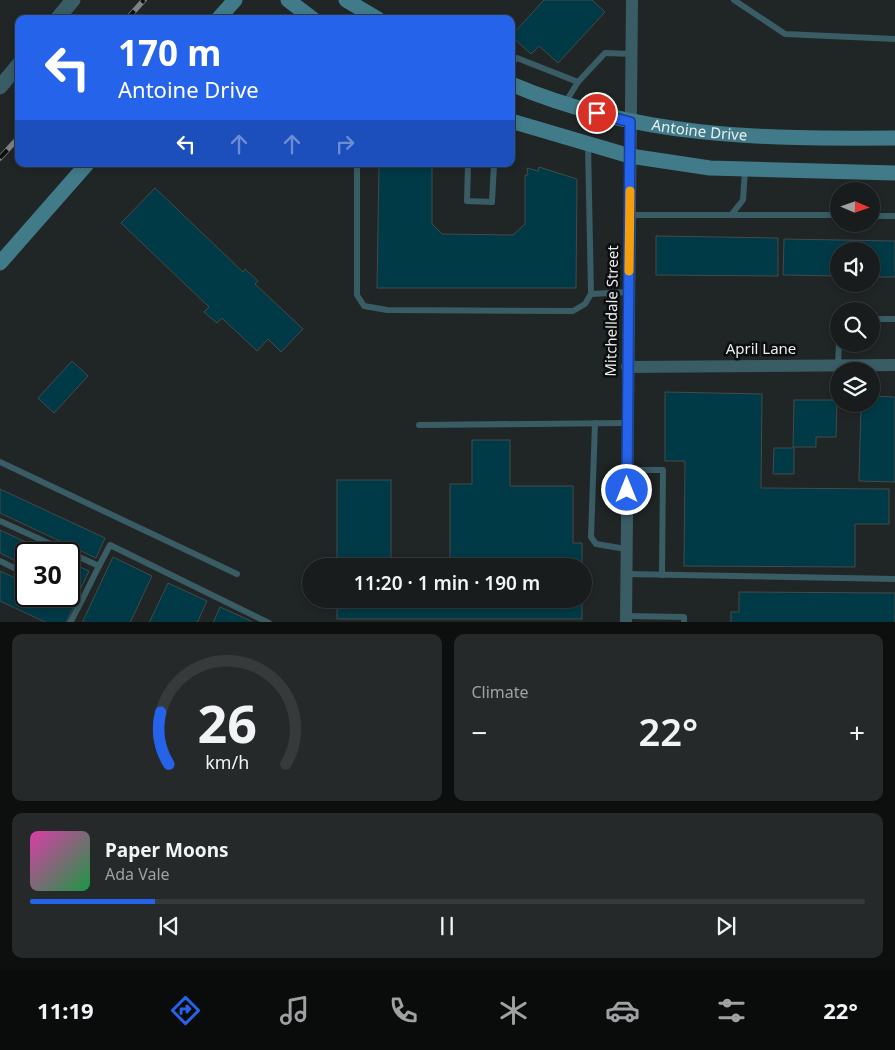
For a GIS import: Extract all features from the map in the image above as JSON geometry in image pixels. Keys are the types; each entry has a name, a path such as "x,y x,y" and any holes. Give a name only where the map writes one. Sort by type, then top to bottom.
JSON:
{"main road":[{"path":"222,15 235,0"},
{"path":"288,0 308,15"},
{"path":"346,0 371,15"},
{"name":"Antoine Drive","path":"515,86 564,104 630,122 679,131 750,137 895,138"},
{"path":"515,122 630,156 710,168 745,171 895,173"},
{"path":"0,263 85,167"}],"street":[{"path":"61,15 73,0"},
{"name":"Mitchelldale Street","path":"626,619 632,0"},
{"path":"0,87 15,69"},
{"name":"April Lane","path":"627,367 830,365"},
{"name":"April Lane","path":"880,365 895,365"}],"lane":[{"path":"734,0 785,34 895,39"},
{"path":"564,104 578,82 605,52 632,54"},
{"path":"515,59 578,82"},
{"path":"357,167 357,295 364,306 387,310 573,311 585,304 591,294 588,144"},
{"path":"468,167 467,201 492,202 494,167"},
{"path":"731,215 742,200 745,171"},
{"path":"630,215 830,216"},
{"path":"880,216 895,216"},
{"path":"591,294 628,292"},
{"path":"880,319 895,319"},
{"path":"595,423 591,537 596,544 608,548 626,549"},
{"path":"419,425 627,423"},
{"path":"0,462 237,574"},
{"path":"627,470 663,470 662,575"},
{"path":"0,521 99,566"},
{"path":"70,622 110,545 269,622"},
{"path":"0,561 15,568"},
{"path":"626,574 895,579"},
{"path":"626,619 684,617 684,622"}],"building":[{"path":"544,0 592,0 605,12 558,63 539,46 531,54 515,40 515,32"},
{"path":"379,167 432,167 432,224 442,234 513,235 525,224 525,175 528,175 527,168 538,171 539,167 577,179 576,288 377,288"},
{"path":"155,188 243,272 245,269 258,281 255,284 303,329 281,352 268,339 257,351 222,318 217,323 204,312 209,307 121,223"},
{"path":"656,236 778,238 778,276 656,275"},
{"path":"784,239 895,241 895,277 880,277 880,242 830,242 830,276 783,275"},
{"path":"72,361 88,376 54,413 38,398"},
{"path":"665,392 762,394 761,488 889,489 889,524 855,524 855,567 684,566 685,461 665,461"},
{"path":"880,396 895,397 895,482 859,481 861,412 880,412"},
{"path":"794,400 830,400 830,412 837,412 836,437 816,437 816,447 794,447 794,474 773,474 774,448 793,448"},
{"path":"472,440 510,440 510,486 573,486 573,543 582,543 582,558 450,558 450,484 472,484"},
{"path":"337,480 391,480 391,558 337,558"},
{"path":"0,489 105,538 96,558 80,550 80,542 62,542 0,513"},
{"path":"0,530 26,542 15,542 15,560 0,553"},
{"path":"113,557 152,576 130,622 82,622"},
{"path":"80,567 89,571 80,590"},
{"path":"0,571 15,578 15,607 74,607 66,622 45,622 0,601"},
{"path":"168,583 207,601 197,622 149,622"},
{"path":"739,592 895,593 895,622 731,622 731,612 739,612"},
{"path":"220,607 251,621 250,622 213,622"},
{"path":"337,608 582,608 582,619 337,619"}],"railway":[{"path":"131,15 144,0"},
{"path":"0,158 15,141"}],"slow traffic":[{"path":"629,271 630,191"}],"route":[{"path":"597,113 630,122 627,490"}]}
